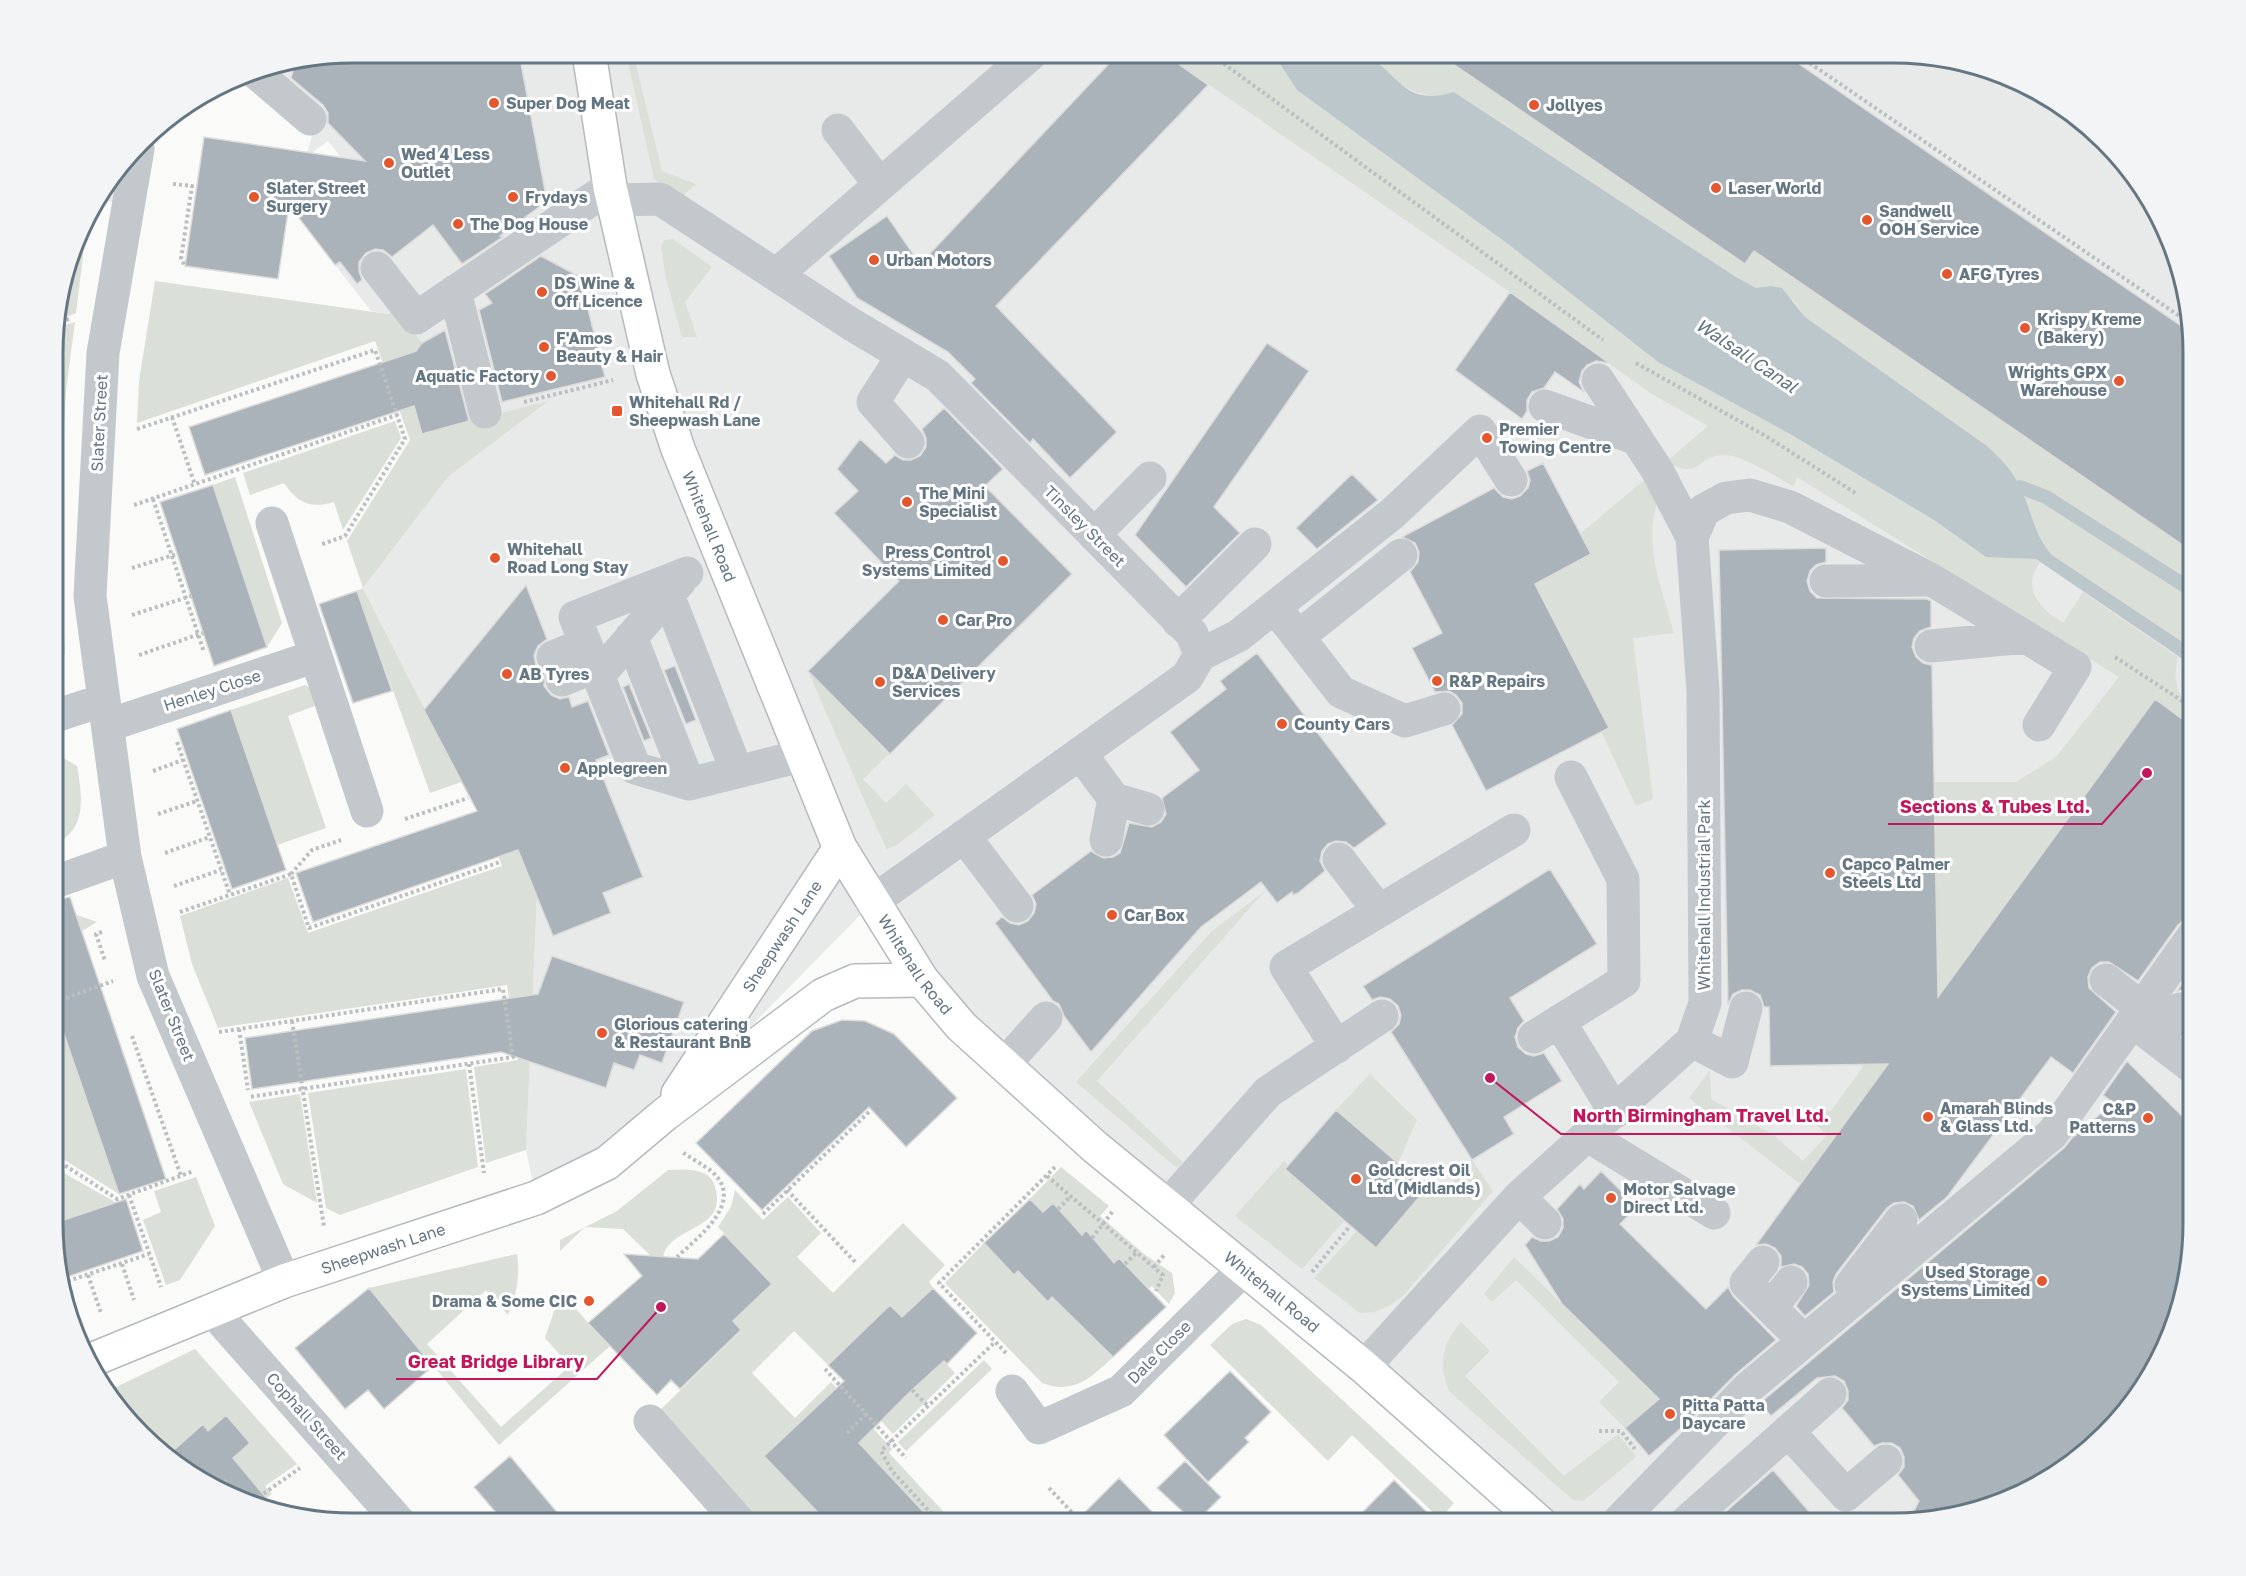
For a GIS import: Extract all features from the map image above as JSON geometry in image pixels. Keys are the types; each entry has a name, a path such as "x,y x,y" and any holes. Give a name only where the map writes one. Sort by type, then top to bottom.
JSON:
{"main road":[{"name":"Whitehall Road","path":"591,63 612,194 653,374 678,450 840,848 922,980 961,1026 1095,1147 1364,1367 1529,1513"},
{"name":"Sheepwash Lane","path":"664,1115 840,848"},
{"name":"Sheepwash Lane","path":"97,1358 284,1281 536,1198 607,1163 664,1115 823,995 855,981 922,980"}],"street":[{"path":"776,274 1020,63"},
{"path":"262,78 310,119"},
{"path":"838,130 880,184"},
{"name":"Slater Street","path":"136,161 102,365 90,596 125,857 153,976 284,1281"},
{"name":"Tinsley Street","path":"612,194 660,199 938,376 1094,535 1149,570 1178,621 1192,634 1200,655"},
{"path":"377,268 416,318 455,291 612,194"},
{"path":"455,291 485,412"},
{"path":"903,355 873,402 908,442"},
{"name":"Whitehall Industrial Park","path":"1364,1367 1519,1197 1692,1041 1705,1003 1703,691 1692,537 1657,470 1598,380"},
{"path":"1545,406 1637,439"},
{"path":"872,902 1187,677 1200,655 1238,636 1393,513 1480,431 1510,480"},
{"path":"1094,535 1150,478"},
{"name":"Whitehall Industrial Park","path":"1692,537 1704,510 1726,498 1749,495 1790,507 1932,580 2075,667 2039,725"},
{"path":"272,523 367,811"},
{"path":"558,669 593,663 631,638 715,541"},
{"path":"1178,621 1255,544"},
{"path":"1298,637 1347,598 1407,566"},
{"path":"1826,581 1932,580"},
{"path":"677,584 575,617 635,768 689,784 801,756"},
{"path":"677,584 737,772"},
{"path":"1275,607 1341,692 1405,721 1444,709"},
{"path":"1931,646 2026,637"},
{"path":"631,638 689,784"},
{"name":"Henley Close","path":"106,712 316,656"},
{"path":"63,715 106,712"},
{"path":"1080,753 1114,799 1148,809"},
{"path":"1571,777 1623,879 1624,981 1546,1029 1615,1112"},
{"path":"1106,840 1114,799"},
{"path":"1337,1047 1286,967 1514,830"},
{"path":"964,836 1017,906"},
{"path":"63,879 125,857"},
{"path":"1340,859 1379,911"},
{"path":"1627,1513 1748,1388 2052,1134 2183,950"},
{"path":"2106,980 2158,1041 2183,1060"},
{"path":"1692,1041 1732,1062 1746,1008"},
{"path":"2158,1041 2180,1009"},
{"path":"1167,1206 1268,1092 1382,1016"},
{"path":"1004,1065 1046,1018"},
{"path":"1588,1136 1714,1213"},
{"path":"1519,1197 1545,1223"},
{"path":"1809,1337 1901,1220"},
{"path":"1762,1262 1746,1283 1771,1308 1809,1337"},
{"name":"Dale Close","path":"1012,1375 1039,1428 1121,1391 1243,1270"},
{"path":"1771,1308 1791,1282"},
{"name":"Cophall Street","path":"212,1310 391,1513"},
{"path":"1696,1513 1830,1394"},
{"path":"650,1421 731,1513"},
{"path":"1788,1431 1846,1495 1886,1461"}],"path":[{"path":"1223,63 1612,346"},
{"path":"1810,63 2181,317"},
{"path":"165,183 192,186 181,259 185,266"},
{"path":"128,432 375,350 405,439 345,536 284,558"},
{"path":"1631,360 1764,435 1864,498"},
{"path":"485,412 619,378"},
{"path":"127,508 398,415"},
{"path":"172,417 195,485"},
{"path":"153,499 201,634 206,656"},
{"path":"129,570 174,555"},
{"path":"131,615 188,597"},
{"path":"134,656 201,634"},
{"path":"2107,652 2183,701"},
{"path":"174,733 230,895"},
{"path":"144,774 183,760"},
{"path":"153,815 197,801"},
{"path":"161,854 210,837"},
{"path":"173,914 291,874 309,928 500,862"},
{"path":"168,888 221,870"},
{"path":"63,999 113,981"},
{"path":"213,1033 239,1029 503,989 513,1057 249,1098 239,1029"},
{"path":"292,1021 325,1231"},
{"path":"469,1064 484,1176"},
{"path":"763,1214 871,1110"},
{"path":"677,1149 712,1172 722,1186 723,1202 720,1216 677,1257"},
{"path":"1012,1375 995,1342 939,1283 1061,1162"},
{"path":"63,1164 117,1198 200,1169"},
{"path":"1047,1176 1163,1275 1156,1291"},
{"path":"787,1190 856,1263"},
{"path":"129,1195 164,1295"},
{"path":"1058,1209 1071,1196"},
{"path":"1092,1238 1102,1223"},
{"path":"1305,1281 1350,1226"},
{"path":"1125,1264 1136,1253"},
{"path":"69,1281 149,1254"},
{"path":"122,1264 136,1306"},
{"path":"87,1275 104,1322"},
{"path":"931,1513 892,1471 881,1451 995,1342"},
{"path":"825,1369 906,1458"},
{"path":"912,1390 928,1406"},
{"path":"847,1432 866,1414"},
{"path":"258,1497 301,1467"},
{"path":"224,1480 228,1484"},
{"path":"1049,1488 1073,1513"}],"shaded area":[{"path":"353,63 1893,63 1931,65 1986,78 2038,102 2070,123 2098,148 2123,176 2153,225 2173,278 2181,315 2183,353 2183,1223 2181,1261 2173,1298 2161,1334 2144,1368 2123,1400 2084,1441 2038,1474 1986,1498 1931,1511 1893,1513 1528,1513 961,1026 872,903 664,1115 536,1198 526,1150 537,896 467,780 449,757 363,588 448,477 548,402 422,434 388,314 371,311 294,212 350,169 328,141 306,157 313,132 253,81 315,65","holes":["1613,507 1648,800 1636,806 1609,728 1543,600 1591,554 1581,534"]},
{"path":"628,63 635,63 662,171 696,184 681,197 654,179"},
{"path":"1178,63 1279,63 1297,90 1508,244 1658,362 1790,434 1934,520 1986,557 2036,559 2040,562 2032,581 2036,597 2047,611 2063,623 2083,592 2178,657 2176,678 2183,699 2183,720 2155,700 1800,1184 1689,1098 1710,1070 1711,1099 1775,1136 1803,1161 1827,1135 1800,1109 1831,1111 1890,1029 1934,782 2016,782 2056,757 2119,677 1797,477 1794,486 1748,461 1729,455 1712,457 1697,466 1686,469 1666,462 1708,426 1650,393 1510,292"},
{"path":"1373,63 1452,63 1745,264 1754,251 2183,545 2183,642 2052,555 2037,531 2017,481 1987,446 1805,317 1794,301 1770,286 1756,288 1736,277 1455,92 1439,95 1426,94 1403,86"},
{"path":"128,170 113,202 106,201"},
{"path":"97,217 84,248 76,313 66,317 78,260"},
{"path":"673,239 712,267 685,302 697,337 682,337 665,274 661,245 665,240"},
{"path":"155,281 388,314 396,309 422,343 410,358 407,378 422,433 549,401 448,477 363,588 347,541 410,440 375,341 137,423 139,381"},
{"path":"75,322 66,390 63,445 63,353 64,325"},
{"path":"395,421 401,438 343,530 334,502 318,505 305,503 299,500 284,483 250,495 243,473"},
{"path":"235,477 282,623 267,647 213,485"},
{"path":"1643,481 1658,501 1652,534 1653,550 1674,633 1633,638 1653,799 1636,806 1601,731 1609,728 1544,600 1530,587 1591,554 1580,534"},
{"path":"363,588 449,757 467,780 430,793 357,591"},
{"path":"63,615 65,654 63,656"},
{"path":"808,671 889,754 863,779 886,803 906,784 935,815 897,845 887,849"},
{"path":"305,685 318,693 323,703 288,716 326,828 277,845 231,710"},
{"path":"63,758 77,766 81,799 78,820 63,839"},
{"path":"482,809 513,838 537,896 526,1150 486,1163 474,1067 518,1060 507,985 218,1028 192,964 180,916 288,878 308,933 502,866"},
{"path":"1265,891 1097,1081 1183,1162 1177,1168 1076,1082 1212,931"},
{"path":"71,913 97,922 82,931"},
{"path":"63,1031 119,1194 63,1159"},
{"path":"466,1069 478,1167 340,1215 326,1208 308,1093"},
{"path":"1370,1074 1417,1120 1398,1163 1336,1110"},
{"path":"300,1094 317,1203 283,1184 249,1102"},
{"path":"1472,1160 1493,1191 1403,1296 1391,1305 1374,1312 1360,1313 1314,1278 1357,1231 1376,1248 1427,1188 1440,1197"},
{"path":"1284,1161 1288,1165 1285,1169 1344,1221 1302,1269 1235,1216"},
{"path":"1061,1167 1109,1206 1100,1216 1144,1254 1172,1273 1175,1293 1169,1304 1152,1286 1142,1294 1136,1276 1120,1258 1110,1268 1097,1254 1103,1249 1086,1231 1076,1240 1053,1204 1043,1212 1030,1199"},
{"path":"668,1170 701,1172 714,1184 717,1200 714,1211 698,1226 676,1238 668,1246 663,1257 652,1257 623,1229 586,1227 617,1211"},
{"path":"63,1173 115,1202 63,1220"},
{"path":"196,1177 215,1226 180,1280 166,1285 143,1220 161,1212 154,1191"},
{"path":"735,1190 763,1220 788,1197 821,1233 797,1257 833,1293 903,1223 945,1265 929,1282 933,1288 902,1317 890,1305 828,1365 794,1331 752,1373 795,1418 831,1382 892,1449 889,1453 945,1513 750,1513 659,1411 741,1331 733,1321 772,1284 718,1227 731,1207"},
{"path":"584,1228 560,1251 560,1240"},
{"path":"984,1243 1014,1275 1018,1271 1047,1301 1052,1297 1113,1357 1089,1378 1072,1386 1053,1386 1042,1383 945,1283"},
{"path":"517,1254 517,1285 508,1315 486,1290 427,1344 501,1427 570,1366 545,1338 554,1311 569,1300 592,1328 609,1329 610,1346 499,1445 369,1288"},
{"path":"1514,1257 1659,1399 1625,1428 1599,1402 1619,1382 1516,1280 1492,1302 1484,1294"},
{"path":"1246,1319 1261,1325 1454,1503 1445,1513 1434,1513 1352,1435 1328,1461 1210,1345 1232,1324"},
{"path":"1461,1322 1490,1351 1465,1376 1564,1476 1618,1434 1636,1457 1583,1501 1573,1500 1450,1392 1444,1373 1444,1355 1449,1338"},
{"path":"195,1349 297,1464 265,1486 272,1494 264,1499 242,1491 223,1482 240,1466 233,1458 250,1443 226,1415 208,1431 202,1424 173,1451 148,1428 115,1388"},
{"path":"934,1351 955,1373 893,1434 872,1411 894,1407 931,1373"},
{"path":"984,1360 992,1369 906,1451 898,1442"}],"water":[{"name":"Walsall Canal","path":"1279,63 1376,63 1411,91 1436,96 1454,92 1736,277 1756,288 1770,286 1782,288 1805,317 1987,446 2006,465 2017,481 2037,531 2052,555 2183,642 2183,659 2036,559 1986,557 1934,520 1790,434 1658,362 1508,244 1297,90"}],"building":[{"path":"521,63 547,201 500,236 503,237 462,264 433,225 392,257 383,250 375,249 366,253 359,262 362,280 357,284 340,262 335,265 289,205 278,279 185,266 204,137 365,161 328,123 328,113 323,105 291,78 293,70 315,65"},
{"path":"1110,63 1177,63 1208,85 996,306 1117,432 1070,478 1033,439 1030,443 971,383 975,379 948,352 857,298 829,256 887,216 920,264"},
{"path":"1452,63 1798,63 2182,326 2183,545 1754,251 1745,264"},
{"path":"541,256 580,277 605,377 502,402 479,310 492,303 485,294"},
{"path":"1510,292 1609,363 1596,361 1587,365 1582,371 1579,382 1584,392 1555,372 1544,388 1532,392 1527,400 1527,411 1522,419 1455,370"},
{"path":"445,330 469,421 422,434 414,406 205,475 189,427 416,351 422,343"},
{"path":"1267,343 1309,371 1214,507 1240,533 1186,587 1135,535"},
{"path":"944,408 1003,469 985,486 1072,574 890,754 808,671 899,581 834,513 858,491 837,469 860,439 886,463 895,455 903,460 911,460 920,456 926,447 926,438 922,429"},
{"path":"1543,463 1591,554 1535,584 1609,728 1486,791 1452,725 1462,714 1462,703 1456,695 1449,691 1435,692 1412,648 1442,633 1410,572 1418,562 1419,552 1415,543 1402,537 1494,488 1503,497 1512,499 1520,496 1528,488 1530,480 1527,471"},
{"path":"1352,474 1378,500 1317,549 1296,528"},
{"path":"213,485 267,647 214,666 160,502"},
{"path":"1826,548 1826,562 1816,565 1810,571 1807,581 1810,591 1817,598 1927,599 1931,601 1931,627 1920,631 1914,638 1912,647 1916,657 1923,663 1932,665 1938,997 2155,699 2183,720 2183,921 2138,981 2109,962 2100,962 2092,968 2088,977 2089,988 2116,1012 2073,1073 2051,1057 1947,1197 1919,1220 1913,1206 1904,1202 1894,1203 1887,1208 1836,1274 1833,1282 1834,1292 1805,1316 1796,1306 1809,1285 1808,1274 1802,1267 1794,1264 1781,1267 1781,1256 1775,1248 1766,1244 1756,1245 1888,1064 1770,1066 1769,1007 1764,1007 1760,995 1750,990 1742,990 1733,994 1728,1005 1719,550"},
{"path":"526,585 547,639 538,646 534,655 536,665 545,673 544,686 551,695 560,699 569,697 572,707 588,701 609,755 596,760 643,877 603,893 611,913 553,936 518,850 313,922 296,873 477,811 424,710"},
{"path":"357,591 392,691 353,703 319,604"},
{"path":"1257,653 1387,824 1354,848 1346,842 1336,841 1328,844 1322,851 1320,861 1325,871 1298,893 1293,895 1292,892 1277,903 1261,882 1201,927 1091,1052 1064,1016 1059,1004 1053,1001 995,923 1002,917 1010,923 1019,925 1028,921 1034,913 1036,904 1032,895 1091,851 1103,858 1113,857 1120,853 1129,823 1152,827 1161,822 1166,814 1162,798 1199,770 1170,732 1226,689 1220,681"},
{"path":"675,666 696,720 686,724 664,670"},
{"path":"629,684 651,738 644,741 623,687"},
{"path":"231,710 286,870 232,889 177,729"},
{"path":"1550,869 1597,944 1510,998 1524,1021 1515,1037 1518,1047 1526,1054 1534,1056 1544,1053 1562,1081 1504,1117 1514,1134 1472,1160 1391,1032 1399,1024 1401,1015 1398,1006 1390,999 1380,997 1372,1000 1363,986"},
{"path":"70,897 166,1179 119,1194 63,1031 63,898"},
{"path":"552,956 684,1002 662,1063 640,1055 634,1070 614,1063 606,1088 501,1052 252,1089 245,1038 538,994"},
{"path":"842,1020 865,1021 894,1034 957,1098 906,1147 869,1107 762,1210 696,1143 812,1031"},
{"name":"Used Storage Systems Limited","path":"2127,1061 2183,1117 2183,1223 2181,1261 2173,1298 2161,1334 2134,1384 2098,1428 2054,1464 2004,1491 1968,1503 1931,1511 1914,1512 1919,1501 1898,1475 1904,1467 1904,1457 1900,1448 1892,1443 1874,1446 1842,1408 1848,1400 1848,1391 1844,1381 1835,1376 1817,1378 1771,1416 1760,1403 2064,1148 2072,1138 2105,1110 2103,1108 2111,1101 2103,1095"},
{"name":"Goldcrest Oil Ltd (Midlands)","path":"1336,1110 1427,1188 1376,1248 1285,1169"},
{"path":"1601,1171 1637,1207 1620,1224 1706,1309 1728,1287 1733,1296 1776,1340 1736,1374 1688,1422 1649,1456 1625,1428 1659,1399 1562,1304 1525,1245 1532,1237 1541,1241 1549,1241 1558,1237 1563,1228 1563,1219 1557,1209 1580,1184 1584,1189"},
{"path":"126,1199 143,1251 68,1277 65,1261 63,1220"},
{"path":"1030,1199 1043,1212 1053,1203 1082,1235 1086,1230 1114,1263 1119,1258 1166,1307 1113,1357 1052,1297 1048,1302 1018,1271 1014,1275 984,1243"},
{"path":"724,1234 772,1284 733,1321 741,1330 680,1389 671,1380 657,1395 588,1323 642,1276 624,1254 698,1259"},
{"path":"369,1288 433,1366 384,1409 368,1390 345,1409 295,1348"},
{"path":"933,1288 977,1333 947,1364 944,1361 912,1390 859,1443 925,1513 818,1513 764,1456 844,1381 828,1365 890,1305 902,1317"},
{"path":"1230,1371 1271,1412 1245,1438 1249,1442 1208,1482 1164,1435"},
{"path":"226,1415 250,1443 233,1458 268,1500 225,1483 173,1451 203,1424 208,1431"},
{"path":"510,1456 558,1513 496,1513 474,1487"},
{"path":"1185,1461 1221,1497 1205,1513 1184,1513 1157,1488"},
{"path":"1773,1470 1810,1513 1724,1513"},
{"path":"1119,1478 1153,1513 1084,1513"},
{"path":"1394,1480 1428,1513 1362,1513"}],"waterway":[{"path":"2020,487 2046,497 2183,585"}],"place":[{"name":"Super Dog Meat","path":"494,103"},
{"name":"Jollyes","path":"1534,105"},
{"name":"Wed 4 Less Outlet","path":"389,163"},
{"name":"Laser World","path":"1716,188"},
{"name":"Slater Street Surgery","path":"254,197"},
{"name":"Frydays","path":"513,197"},
{"name":"Sandwell OOH Service","path":"1867,220"},
{"name":"The Dog House","path":"458,224"},
{"name":"Urban Motors","path":"874,260"},
{"name":"AFG Tyres","path":"1947,274"},
{"name":"DS Wine & Off Licence","path":"542,292"},
{"name":"Krispy Kreme (Bakery)","path":"2025,328"},
{"name":"F'Amos Beauty & Hair","path":"544,347"},
{"name":"Aquatic Factory","path":"551,376"},
{"name":"Wrights GPX Warehouse","path":"2119,381"},
{"name":"Whitehall Rd / Sheepwash Lane","path":"617,411"},
{"name":"Premier Towing Centre","path":"1487,438"},
{"name":"The Mini Specialist","path":"907,502"},
{"name":"Whitehall Road Long Stay","path":"495,558"},
{"name":"Press Control Systems Limited","path":"1003,561"},
{"name":"Car Pro","path":"943,620"},
{"name":"AB Tyres","path":"507,674"},
{"name":"R&P Repairs","path":"1437,681"},
{"name":"D&A Delivery Services","path":"880,682"},
{"name":"County Cars","path":"1282,724"},
{"name":"Applegreen","path":"565,768"},
{"name":"Sections & Tubes Ltd.","path":"2147,773"},
{"name":"Capco Palmer Steels Ltd","path":"1830,873"},
{"name":"Car Box","path":"1112,915"},
{"name":"Glorious catering & Restaurant BnB","path":"602,1033"},
{"name":"North Birmingham Travel Ltd.","path":"1490,1078"},
{"name":"Amarah Blinds & Glass Ltd.","path":"1928,1117"},
{"name":"C&P Patterns","path":"2148,1118"},
{"name":"Goldcrest Oil Ltd (Midlands)","path":"1356,1179"},
{"name":"Motor Salvage Direct Ltd.","path":"1611,1198"},
{"name":"Used Storage Systems Limited","path":"2042,1281"},
{"name":"Drama & Some CIC","path":"589,1301"},
{"name":"Great Bridge Library","path":"661,1307"},
{"name":"Pitta Patta Daycare","path":"1670,1414"}]}
